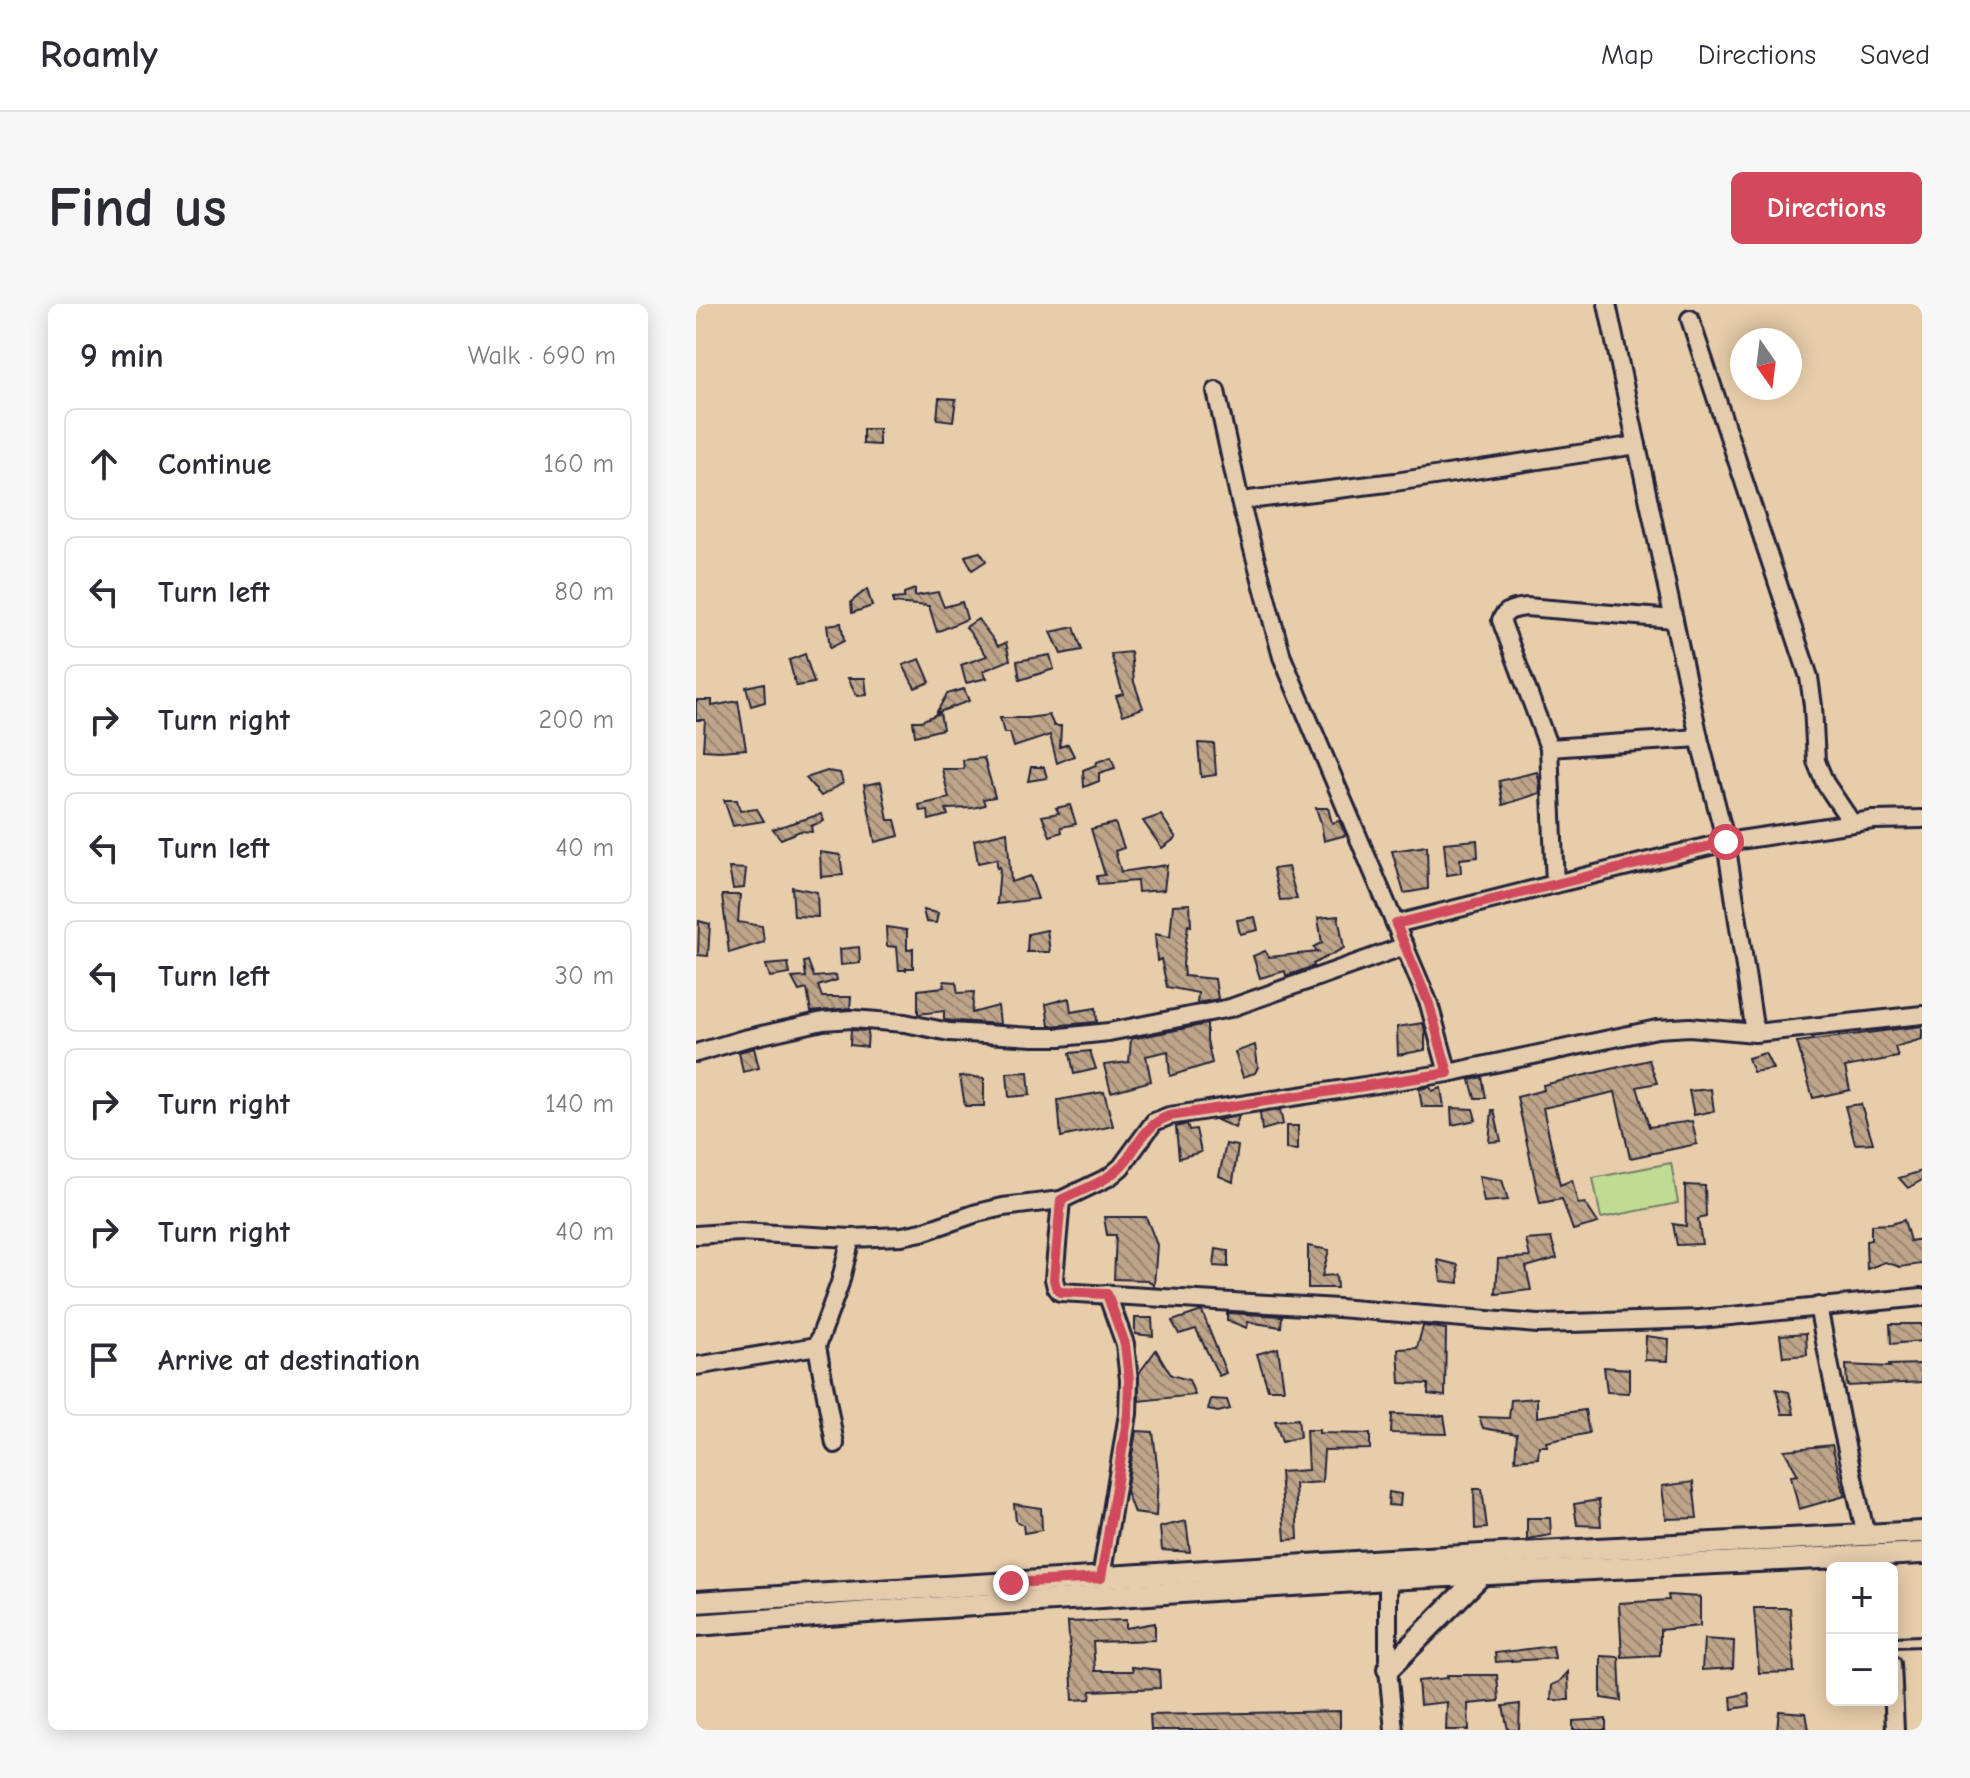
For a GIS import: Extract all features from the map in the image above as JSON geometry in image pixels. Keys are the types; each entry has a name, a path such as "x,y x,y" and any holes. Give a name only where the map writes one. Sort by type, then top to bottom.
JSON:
{"street":[{"path":"1607,304 1699,738 1726,842 1755,1033"},
{"path":"1690,319 1809,677 1816,761 1825,783 1852,823"},
{"path":"1216,391 1240,501 1282,657 1429,1004 1448,1073"},
{"path":"1240,501 1395,482 1637,445"},
{"path":"1555,884 1549,748 1501,620 1504,613 1526,607 1674,619"},
{"path":"1549,748 1699,738"},
{"path":"1396,924 1726,842 1884,819 1922,819"},
{"path":"696,1053 823,1021 852,1019 905,1023 949,1032 1034,1037 1109,1032 1230,1008 1405,946"},
{"path":"696,1235 739,1232 851,1238 902,1236 1003,1207 1061,1200 1109,1177 1121,1167 1154,1122 1169,1116 1448,1073 1657,1029 1690,1027 1755,1033 1922,1015"},
{"path":"1061,1200 1054,1279 1060,1292 1338,1308 1538,1324 1700,1319 1922,1297"},
{"path":"835,1444 817,1346 840,1283 851,1238"},
{"path":"1101,1578 1128,1414 1129,1380 1125,1344 1107,1294"},
{"path":"1818,1306 1841,1423 1882,1548"},
{"path":"696,1366 817,1346"},
{"path":"696,1625 1011,1593 1101,1578 1388,1570 1482,1574 1882,1548 1922,1532"},
{"path":"696,1602 1011,1593 1388,1570 1882,1548 1922,1553"},
{"path":"1388,1570 1388,1669 1394,1730"},
{"path":"1388,1669 1482,1574"},
{"path":"1894,1706 1895,1730"}],"lane":[{"path":"1898,1642 1922,1641"}],"green space":[{"path":"1671,1163 1678,1203 1601,1218 1593,1178"}],"building":[{"path":"939,398 956,399 953,421 937,419"},
{"path":"863,429 879,429 879,445 863,444"},
{"path":"980,552 986,561 972,570 965,556"},
{"path":"867,589 872,606 852,613 851,602"},
{"path":"915,589 915,596 938,592 944,607 962,602 967,619 937,632 929,606 893,603 893,599 904,598 904,593"},
{"path":"978,619 998,646 1006,643 1010,660 983,671 987,678 966,683 961,665 987,656 966,627"},
{"path":"841,623 844,641 830,648 827,625"},
{"path":"1074,627 1082,650 1061,654 1051,632"},
{"path":"1131,652 1134,682 1143,708 1123,715 1116,696 1123,694 1111,654"},
{"path":"805,654 814,683 796,686 789,660"},
{"path":"1050,655 1054,669 1020,680 1017,661"},
{"path":"920,659 930,682 915,688 903,665"},
{"path":"848,678 865,678 867,695 857,696"},
{"path":"764,683 765,702 751,706 746,687"},
{"path":"964,689 969,701 936,713 947,694"},
{"path":"696,700 712,700 712,706 738,701 746,749 703,750 705,720 696,720"},
{"path":"940,713 943,729 915,736 913,721"},
{"path":"1049,715 1054,726 1061,726 1060,747 1068,744 1074,756 1057,763 1050,735 1014,747 1010,733 1004,733 1000,718 1027,718"},
{"path":"1198,743 1214,744 1216,775 1201,777"},
{"path":"1111,757 1115,768 1099,773 1099,781 1084,787 1083,770"},
{"path":"984,758 995,797 983,799 985,805 973,808 946,809 948,815 929,820 928,810 920,811 919,805 949,798 942,769 964,769 963,760"},
{"path":"1031,767 1044,767 1047,778 1028,781"},
{"path":"827,771 840,773 843,783 821,796 806,778"},
{"path":"1537,772 1540,793 1503,805 1499,781"},
{"path":"881,782 888,820 895,820 899,836 875,842 864,785"},
{"path":"724,800 737,800 740,811 757,809 764,821 733,826"},
{"path":"1070,805 1076,824 1061,827 1062,832 1050,836 1042,816 1059,813 1056,808"},
{"path":"1316,808 1328,808 1332,823 1339,821 1346,835 1324,841"},
{"path":"821,814 824,821 811,826 812,832 800,831 781,839 773,829"},
{"path":"1161,815 1176,838 1162,848 1143,821"},
{"path":"1115,823 1124,848 1115,851 1121,872 1167,865 1164,890 1138,892 1137,881 1098,884 1097,876 1105,875 1091,829"},
{"path":"1007,832 1011,882 1030,876 1038,899 997,904 1000,867 997,868 997,859 978,863 974,840"},
{"path":"1477,840 1478,857 1460,859 1461,873 1447,875 1444,843"},
{"path":"1427,846 1428,889 1404,893 1392,851"},
{"path":"820,852 840,855 843,875 821,877"},
{"path":"1288,867 1297,899 1280,900 1273,869"},
{"path":"729,868 746,869 744,888 733,889"},
{"path":"792,887 817,892 818,917 794,916"},
{"path":"722,895 740,895 738,922 762,926 764,942 729,953"},
{"path":"1190,904 1191,926 1188,925 1184,976 1215,979 1218,999 1197,1003 1198,993 1167,987 1161,959 1157,961 1155,934 1170,937 1173,905"},
{"path":"923,910 938,913 936,923 926,922"},
{"path":"1338,916 1344,948 1314,966 1286,976 1285,971 1260,978 1253,956 1265,951 1269,957 1318,952 1313,947 1322,943 1318,918"},
{"path":"1255,917 1258,930 1240,934 1237,920"},
{"path":"699,921 710,924 708,956 698,955"},
{"path":"886,927 907,930 907,950 913,948 913,968 899,970 897,947 887,946"},
{"path":"1047,930 1050,952 1027,952 1028,934"},
{"path":"859,947 860,963 841,965 840,949"},
{"path":"808,961 814,977 836,975 837,980 818,986 822,997 851,997 850,1008 811,1012 807,989 799,991 792,978 806,977 804,962"},
{"path":"788,963 790,974 770,977 766,965"},
{"path":"944,981 956,982 958,993 974,992 972,1013 998,1006 1000,1024 944,1020 944,1011 918,1014 918,990 944,987"},
{"path":"1069,998 1071,1012 1096,1008 1097,1022 1049,1026 1046,1004"},
{"path":"1423,1023 1425,1050 1398,1055 1397,1027"},
{"path":"1207,1024 1212,1063 1170,1076 1168,1051 1146,1056 1151,1081 1111,1092 1104,1065 1129,1062 1131,1039"},
{"path":"1922,1026 1922,1039 1895,1047 1898,1057 1845,1067 1850,1090 1813,1098 1797,1042"},
{"path":"851,1030 868,1031 867,1047 850,1045"},
{"path":"1255,1045 1258,1067 1255,1073 1243,1077 1235,1052"},
{"path":"754,1048 759,1068 743,1072 739,1052"},
{"path":"1090,1051 1096,1069 1074,1074 1070,1053"},
{"path":"1765,1053 1773,1069 1753,1072 1748,1058"},
{"path":"1649,1060 1657,1083 1637,1087 1649,1127 1692,1121 1697,1144 1630,1158 1615,1092 1543,1108 1560,1185 1572,1180 1578,1204 1585,1203 1598,1223 1573,1230 1562,1199 1540,1203 1517,1097 1544,1090 1543,1085"},
{"path":"1028,1072 1030,1095 1009,1097 1007,1073"},
{"path":"960,1076 984,1078 984,1106 965,1106"},
{"path":"1482,1077 1486,1098 1475,1098 1470,1080"},
{"path":"1430,1087 1432,1091 1441,1088 1444,1107 1422,1107 1419,1089"},
{"path":"1711,1089 1714,1111 1694,1115 1689,1091"},
{"path":"1104,1092 1113,1126 1061,1137 1058,1100"},
{"path":"1861,1104 1873,1143 1855,1144 1845,1106"},
{"path":"1451,1108 1473,1109 1476,1120 1452,1125"},
{"path":"1280,1110 1283,1124 1262,1130 1260,1113"},
{"path":"1494,1110 1501,1141 1489,1142"},
{"path":"1239,1116 1235,1128 1217,1120"},
{"path":"1187,1124 1189,1130 1196,1129 1201,1152 1179,1158 1176,1127"},
{"path":"1286,1126 1298,1126 1298,1150 1286,1149"},
{"path":"1226,1144 1238,1146 1233,1182 1219,1176"},
{"path":"1922,1171 1922,1180 1908,1188 1899,1178"},
{"path":"1479,1176 1502,1180 1508,1200 1484,1202"},
{"path":"1685,1185 1705,1186 1706,1217 1698,1219 1702,1244 1677,1245 1673,1224 1686,1226"},
{"path":"1104,1217 1146,1217 1157,1245 1154,1286 1148,1280 1114,1279 1116,1235 1107,1235"},
{"path":"1904,1220 1910,1241 1922,1239 1922,1264 1900,1267 1885,1262 1867,1269 1866,1241 1871,1240 1871,1225"},
{"path":"1551,1238 1557,1258 1526,1267 1531,1290 1496,1294 1498,1259 1530,1257 1526,1240"},
{"path":"1308,1246 1329,1250 1322,1276 1336,1275 1337,1288 1308,1288"},
{"path":"1216,1249 1228,1251 1228,1267 1214,1266"},
{"path":"1438,1260 1458,1265 1459,1283 1441,1281"},
{"path":"1202,1311 1226,1373 1219,1376 1196,1329 1179,1334 1172,1321"},
{"path":"1227,1313 1282,1316 1281,1327 1248,1322 1247,1328 1227,1320"},
{"path":"1135,1318 1152,1318 1153,1336 1135,1334"},
{"path":"1890,1324 1922,1324 1922,1341 1891,1344"},
{"path":"1423,1326 1446,1329 1445,1396 1428,1394 1428,1384 1400,1383 1398,1349 1417,1348"},
{"path":"1806,1333 1807,1355 1783,1357 1780,1335"},
{"path":"1646,1336 1669,1339 1668,1361 1645,1360"},
{"path":"1278,1348 1284,1389 1268,1389 1257,1354"},
{"path":"1156,1350 1171,1375 1189,1380 1195,1395 1139,1401 1139,1373"},
{"path":"1922,1364 1922,1382 1847,1386 1846,1365 1890,1367"},
{"path":"1604,1367 1629,1369 1629,1393 1607,1392"},
{"path":"1776,1389 1789,1392 1794,1414 1782,1414"},
{"path":"1537,1398 1537,1417 1585,1410 1589,1433 1546,1442 1547,1446 1539,1446 1538,1458 1515,1460 1517,1434 1483,1428 1479,1417 1509,1418 1511,1400"},
{"path":"1211,1399 1227,1400 1230,1409 1218,1412 1208,1410"},
{"path":"1392,1414 1444,1416 1447,1434 1391,1433"},
{"path":"1298,1419 1300,1437 1282,1442 1275,1421"},
{"path":"1306,1430 1370,1434 1370,1449 1324,1450 1322,1482 1295,1484 1298,1539 1285,1540 1280,1472 1308,1470"},
{"path":"1136,1431 1153,1432 1158,1473 1156,1516 1134,1513 1126,1491"},
{"path":"1832,1445 1845,1496 1799,1509 1791,1476 1798,1475 1784,1450"},
{"path":"1693,1482 1697,1518 1666,1519 1662,1486"},
{"path":"1474,1489 1482,1489 1487,1528 1475,1529"},
{"path":"1389,1492 1401,1494 1400,1506 1388,1505"},
{"path":"1599,1500 1601,1526 1577,1525 1574,1504"},
{"path":"1014,1504 1041,1508 1042,1530 1024,1533 1023,1525 1016,1521"},
{"path":"1527,1518 1550,1518 1551,1535 1527,1539"},
{"path":"1186,1521 1190,1552 1162,1550 1160,1527"},
{"path":"1668,1595 1700,1597 1700,1626 1660,1630 1660,1655 1622,1657 1619,1603 1669,1600"},
{"path":"1754,1608 1790,1608 1794,1672 1759,1673"},
{"path":"1126,1620 1126,1628 1155,1623 1155,1640 1093,1642 1095,1671 1133,1671 1132,1667 1159,1670 1160,1688 1091,1691 1090,1699 1073,1700 1068,1622"},
{"path":"1704,1639 1734,1641 1733,1668 1702,1670"},
{"path":"1553,1646 1555,1658 1496,1662 1495,1653"},
{"path":"1601,1656 1619,1657 1621,1701 1601,1698"},
{"path":"1568,1672 1569,1700 1551,1700 1552,1685"},
{"path":"1447,1675 1497,1675 1499,1701 1468,1704 1469,1730 1446,1730 1447,1702 1420,1705 1418,1681 1448,1678"},
{"path":"1748,1693 1750,1706 1732,1709 1731,1697"},
{"path":"1520,1704 1519,1730 1508,1730 1503,1706"},
{"path":"1340,1711 1340,1730 1151,1730 1150,1715"},
{"path":"1779,1711 1806,1713 1809,1730 1777,1730"},
{"path":"1606,1719 1606,1730 1573,1730 1573,1721"}],"route":[{"path":"1011,1583 1101,1578 1128,1414 1129,1380 1125,1344 1107,1294 1060,1292 1056,1287 1054,1279 1061,1200 1109,1177 1121,1167 1154,1122 1169,1116 1448,1073 1429,1004 1396,924 1726,842"}]}
